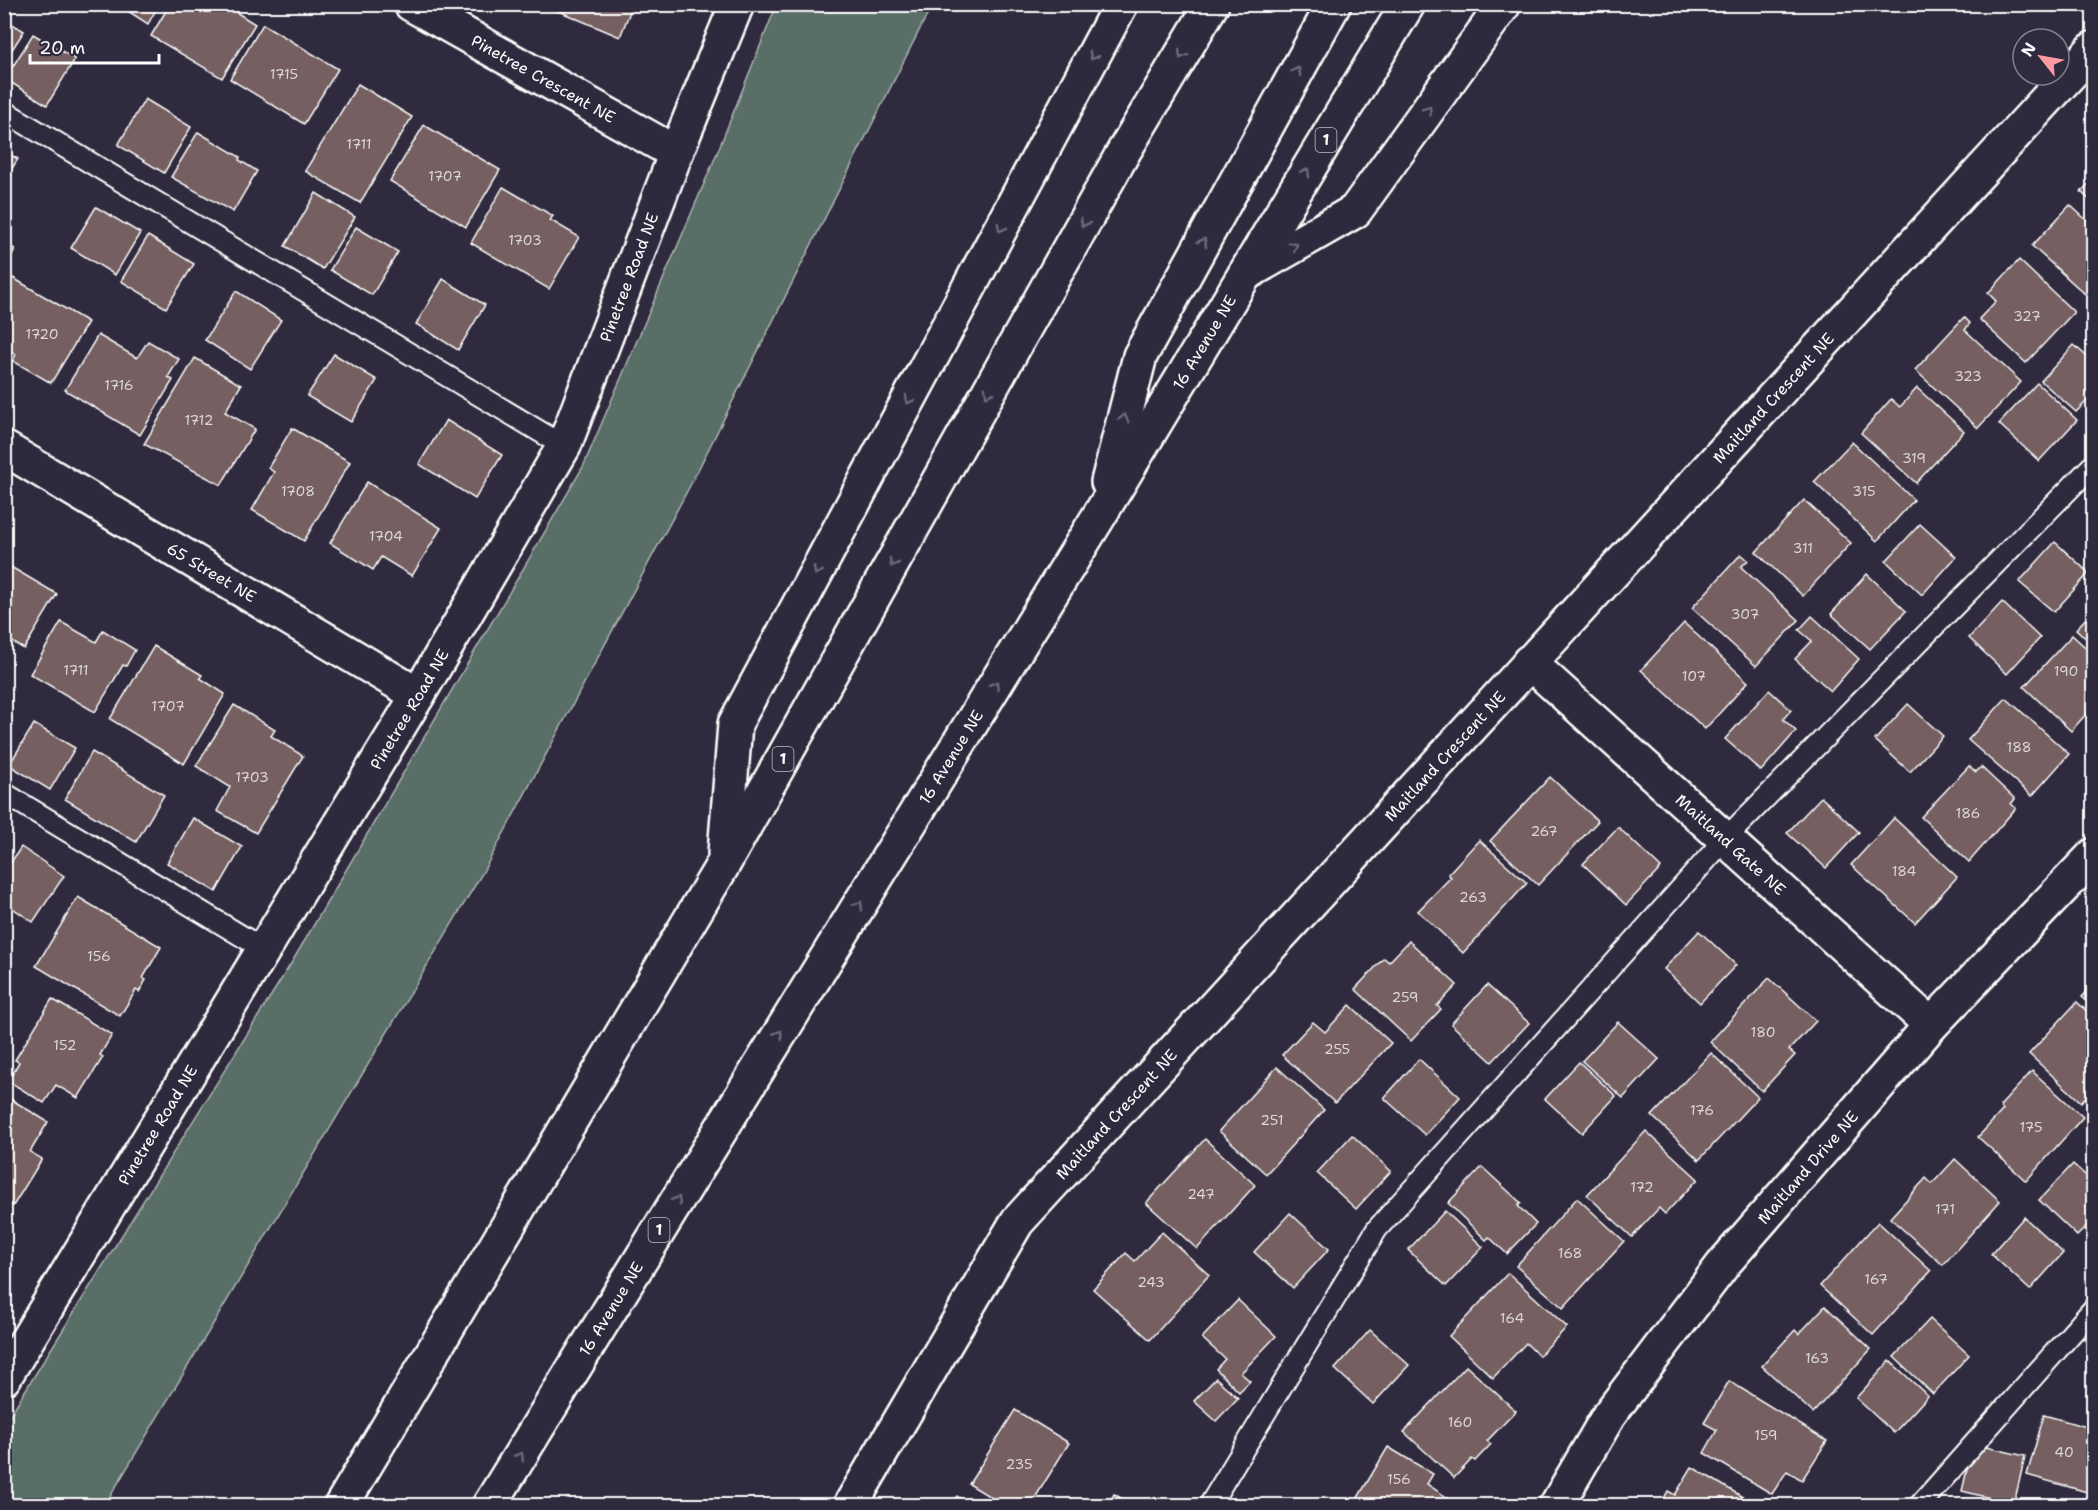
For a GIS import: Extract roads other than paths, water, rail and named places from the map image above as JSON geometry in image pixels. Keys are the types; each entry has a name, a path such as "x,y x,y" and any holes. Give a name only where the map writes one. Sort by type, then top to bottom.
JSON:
{"main road":[{"name":"Pinetree Road NE","path":"4,1378 265,950 564,446 675,153 737,4"},
{"path":"724,863 735,724 1121,4"},
{"name":"1","path":"341,1506 724,863 1118,162 1212,4"},
{"path":"1099,516 1140,356 1334,4"},
{"name":"16 Avenue NE","path":"489,1506 1099,516 1408,4"},
{"path":"1243,275 1355,211 1504,4"},
{"name":"Pinetree Crescent NE","path":"414,5 675,153"},
{"name":"Maitland Crescent NE","path":"850,1506 1017,1222 2094,48"},
{"name":"65 Street NE","path":"4,448 418,695"},
{"name":"Maitland Gate NE","path":"1529,662 1931,1025"},
{"name":"Maitland Drive NE","path":"1556,1506 1609,1415 1725,1262 1931,1025 2094,855"}],"lane":[{"path":"4,111 564,446"},
{"path":"1209,1506 1377,1229 1725,839 2094,464"},
{"path":"5,794 265,950"},
{"path":"1920,1506 2094,1308"}]}
